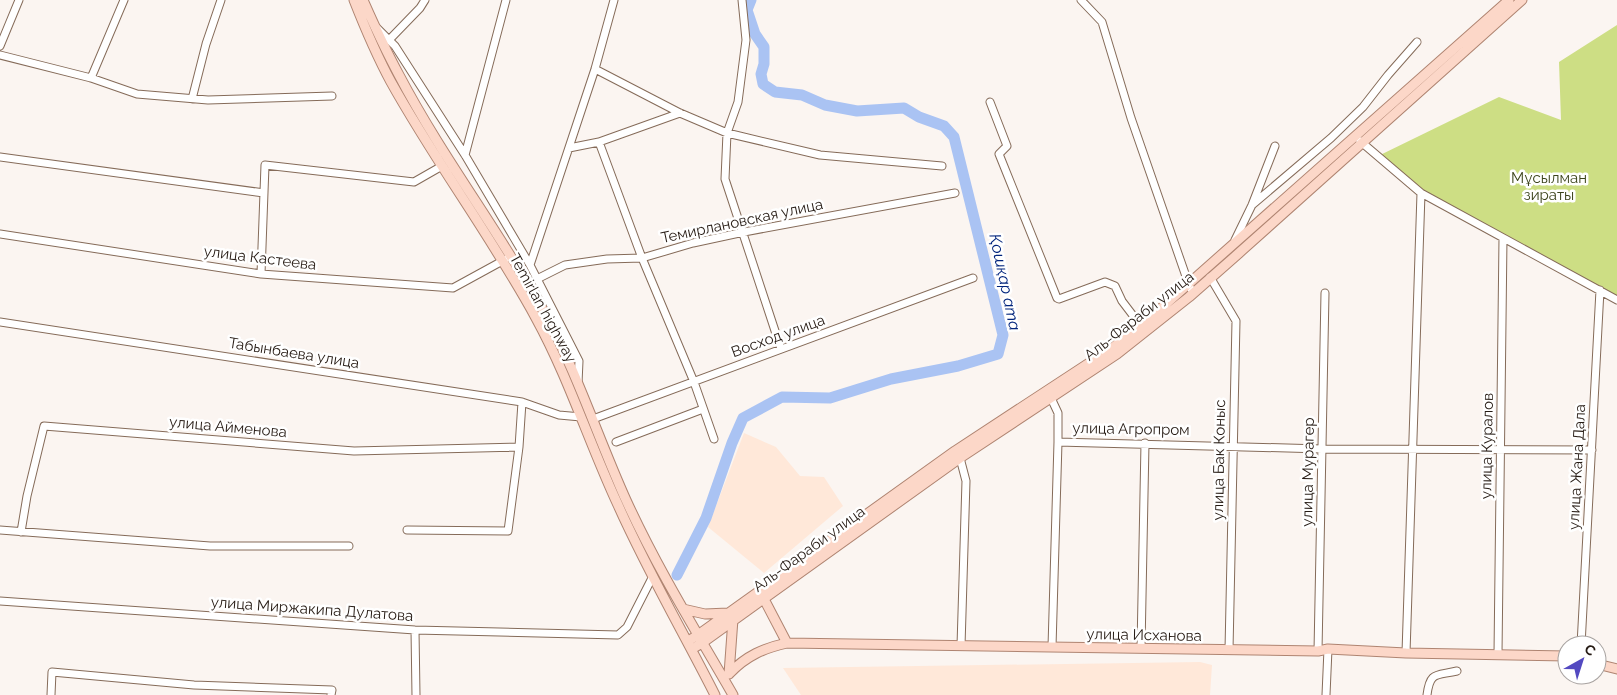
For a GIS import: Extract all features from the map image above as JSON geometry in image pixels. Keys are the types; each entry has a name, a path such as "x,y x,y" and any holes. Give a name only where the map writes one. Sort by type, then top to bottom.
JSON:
{"main road":[{"name":"Temirlan highway","path":"354,0 390,80 536,318 566,379 618,505 652,576 715,695"},
{"name":"Temirlan highway","path":"364,0 399,76 422,116 511,256 545,314 578,383 627,501 660,568 732,695"},
{"name":"Аль-Фараби улица","path":"690,645 955,451 1112,348 1210,277 1509,0"},
{"name":"Аль-Фараби улица","path":"731,616 764,599 960,458 1117,354 1191,289 1233,245 1359,141 1522,0"},
{"path":"764,599 787,643"},
{"path":"683,609 705,614 731,616 728,686"},
{"name":"улица Исханова","path":"730,673 743,659 774,646 787,643 1318,651 1328,649 1406,653 1557,656"}],"street":[{"path":"0,46 19,0"},
{"path":"91,78 124,0"},
{"path":"192,99 206,44 221,0"},
{"path":"389,40 420,8 425,0"},
{"path":"465,155 506,0"},
{"path":"530,265 595,69 614,0"},
{"path":"742,0 746,40 738,102 727,133 725,179 781,349"},
{"path":"1080,0 1102,22 1131,118 1191,289"},
{"path":"375,26 395,46 465,155 530,265 579,361 578,383"},
{"path":"1252,205 1331,138 1363,107 1417,42"},
{"path":"0,55 91,78 137,94 208,100 332,96"},
{"path":"595,69 680,113 727,133 820,155 942,166"},
{"path":"990,102 1007,146 999,154 1057,298 1105,282 1110,283 1115,286 1122,301 1141,326"},
{"path":"569,148 599,142 680,113"},
{"path":"1359,141 1420,193 1617,300"},
{"path":"599,142 642,258 694,382 714,439"},
{"path":"1233,245 1252,205 1275,146"},
{"path":"0,157 264,193"},
{"path":"261,274 265,165 414,182 442,166"},
{"name":"Темирлановская улица","path":"537,279 565,266 607,259 642,258 692,243 744,232 955,193"},
{"path":"1406,653 1420,193"},
{"name":"улица Кастеева","path":"0,234 261,274 453,288 511,256"},
{"name":"улица Куралов","path":"1498,654 1503,238"},
{"name":"улица Бак Коныс","path":"1210,277 1236,321 1229,650"},
{"name":"Восход улица","path":"592,418 973,278"},
{"name":"улица Жана Дала","path":"1582,635 1600,290"},
{"name":"улица Мурагер","path":"1318,651 1325,293"},
{"name":"Табынбаева улица","path":"0,322 522,402 559,416 581,416"},
{"path":"1051,398 1058,413 1052,648"},
{"path":"407,530 508,531 519,447 522,402"},
{"path":"616,442 703,409"},
{"name":"улица Айменова","path":"21,532 27,496 44,426 354,450 519,447"},
{"name":"улица Агропром","path":"1058,442 1322,449 1592,450"},
{"path":"1141,648 1145,443"},
{"path":"960,458 966,480 960,646"},
{"path":"0,530 210,546 349,546"},
{"name":"улица Миржакипа Дулатова","path":"0,601 415,630 618,635 627,627 652,576"},
{"path":"415,630 416,695"},
{"path":"1326,695 1328,649"},
{"path":"1427,695 1429,682 1433,677 1457,671"},
{"path":"51,695 52,672 194,685 332,690 331,695"}],"shaded area":[{"path":"744,433 776,447 800,476 824,477 843,506 764,573 708,527"},
{"path":"1200,662 1212,665 1210,695 801,695 783,668"}],"green space":[{"name":"Мұсылман зираты","path":"1617,25 1617,300 1421,193 1374,158 1499,97 1561,120 1559,62"}],"waterway":[{"name":"Қошқар ата","path":"677,575 706,518 732,443 743,418 782,397 830,398 891,379 958,366 998,354 1003,335 954,137 944,126 919,117 904,108 857,111 825,105 802,95 775,92 763,84 761,74 764,64 764,47 755,34 747,10 751,0"}]}
